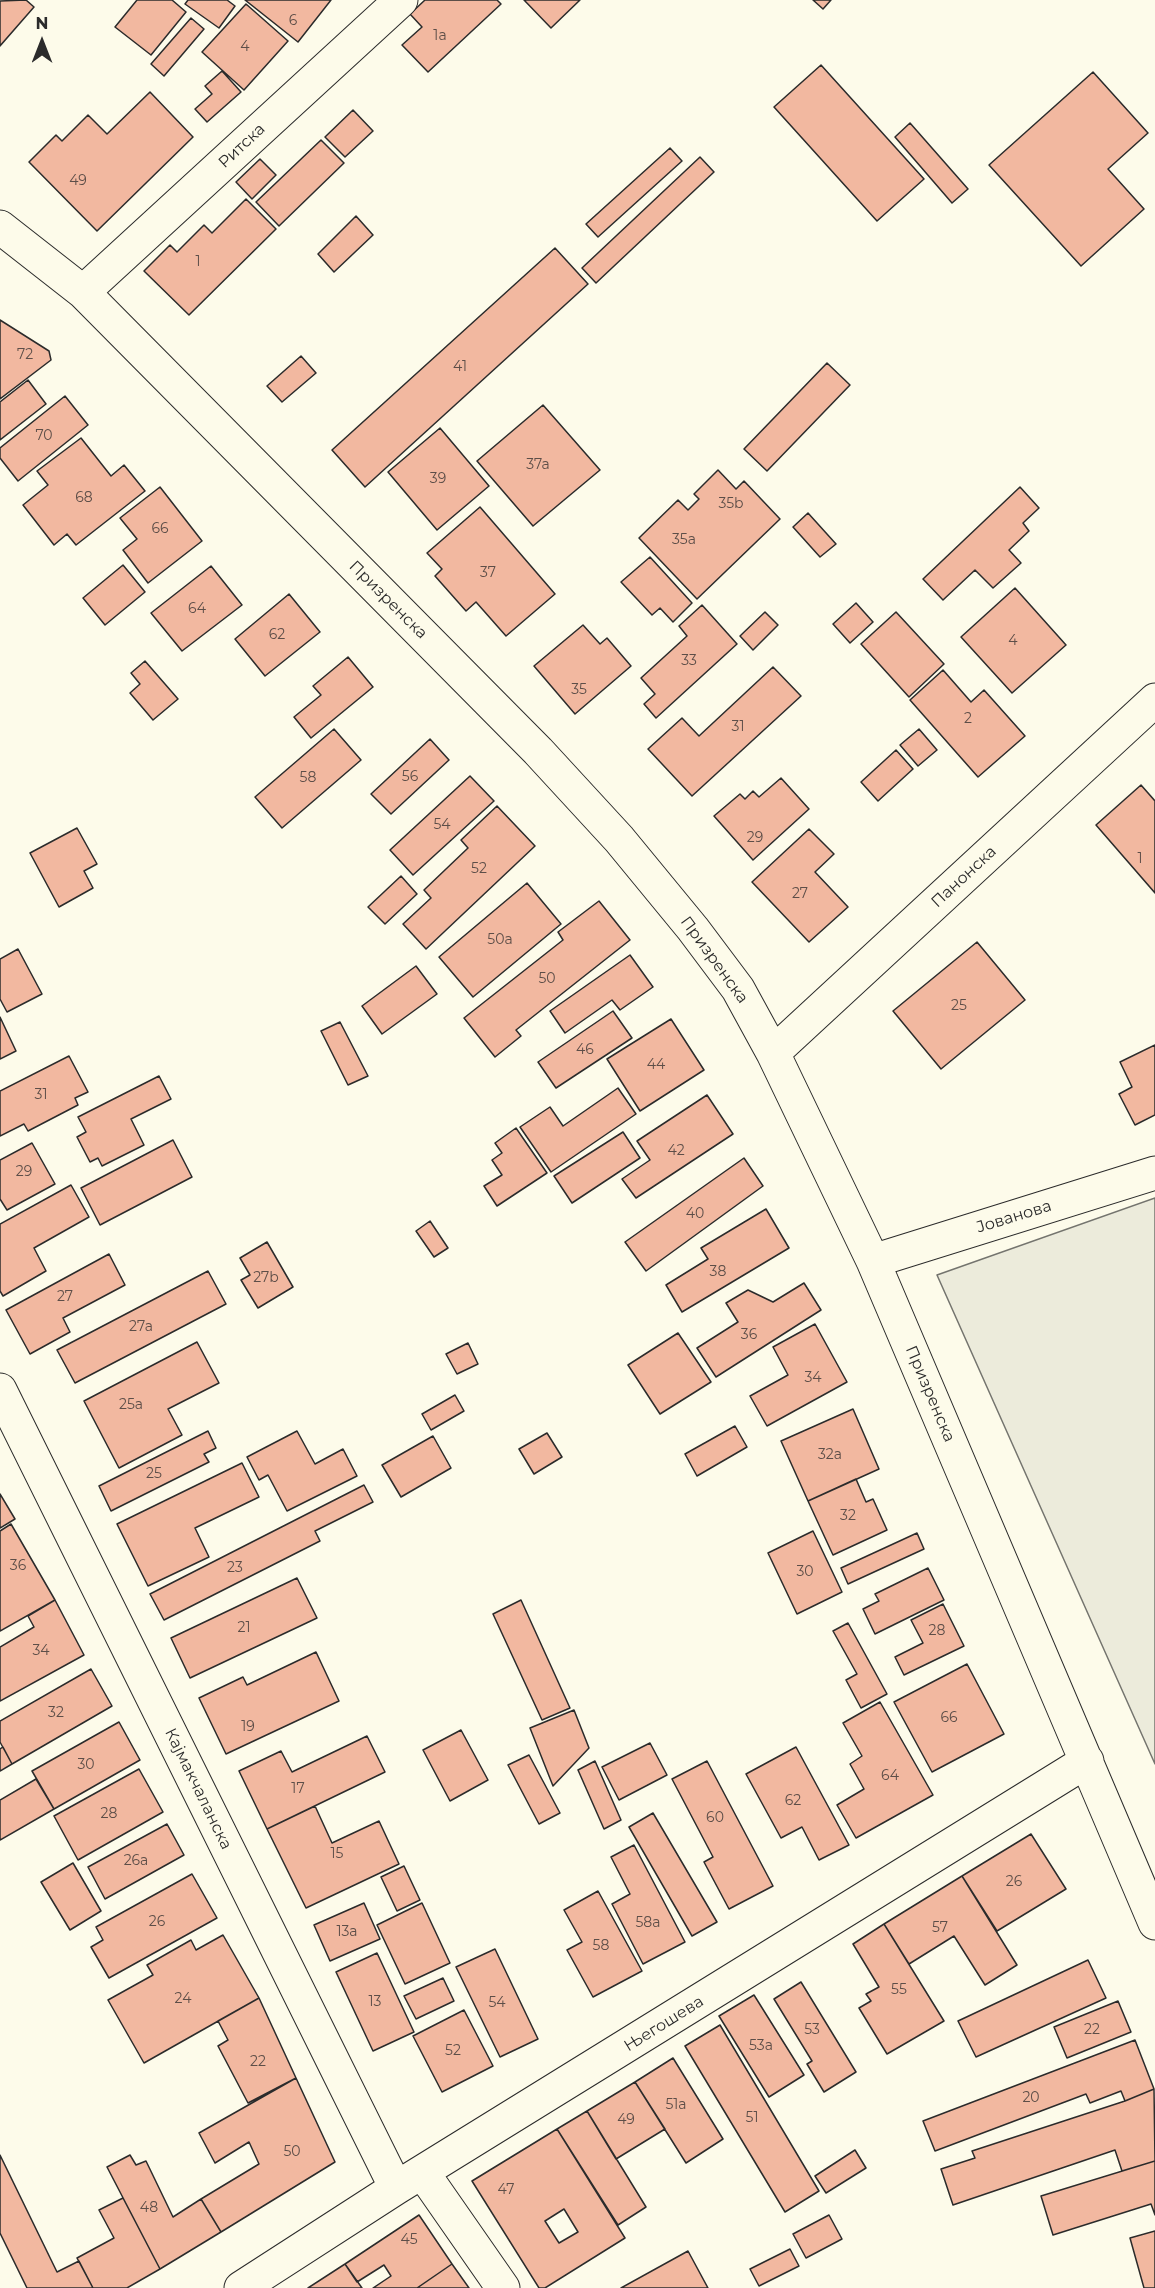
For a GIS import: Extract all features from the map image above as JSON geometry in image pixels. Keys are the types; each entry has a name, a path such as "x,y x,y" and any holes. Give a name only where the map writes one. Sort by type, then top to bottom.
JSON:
{"street":[{"name":"Ритска","path":"83,292 401,0"},
{"name":"Призренска","path":"0,227 83,292 538,751 619,839 693,929 738,989 773,1053 873,1261 1088,1761 1155,1923"},
{"name":"Панонска","path":"773,1053 1155,700"},
{"name":"Јованова","path":"873,1261 1155,1173"},
{"name":"Кајмакчаланска","path":"0,1390 409,2180 503,2288"},
{"name":"Његошева","path":"241,2288 409,2180 1088,1761"}],"shaded area":[{"path":"1155,1198 1155,1764 937,1275"}],"building":[{"path":"26,0 34,7 0,46 0,1"},
{"path":"137,0 172,0 186,12 151,55 115,27"},
{"path":"188,0 227,0 235,6 219,28 185,4"},
{"path":"245,0 331,0 298,42"},
{"path":"425,0 497,0 501,4 428,72 402,45 422,27 410,14"},
{"path":"524,0 580,0 551,28"},
{"path":"813,0 831,0 823,9"},
{"path":"246,4 288,41 244,90 202,52"},
{"path":"191,18 204,29 164,76 151,64"},
{"path":"821,65 924,179 877,221 774,107"},
{"path":"222,71 241,92 207,122 195,109 212,94 205,86"},
{"path":"1093,72 1148,133 1108,169 1144,209 1081,266 989,165"},
{"path":"150,92 193,137 97,231 29,162 56,135 62,141 88,115 107,134"},
{"path":"353,110 373,131 345,157 325,137"},
{"path":"910,123 968,189 952,203 895,137"},
{"path":"321,140 344,163 279,226 256,202"},
{"path":"670,148 682,161 598,237 586,224"},
{"path":"700,157 714,172 596,283 582,268"},
{"path":"260,159 276,175 252,199 236,182"},
{"path":"246,199 276,229 189,315 144,271 170,245 177,252 204,225 212,233"},
{"path":"356,216 373,235 334,272 318,254"},
{"path":"555,248 588,284 365,487 332,450"},
{"path":"0,320 49,351 51,360 0,399"},
{"path":"301,356 316,373 282,402 267,386"},
{"path":"827,363 850,385 767,471 744,449"},
{"path":"28,380 46,404 0,440 0,402"},
{"path":"65,396 88,425 18,481 0,458 0,448"},
{"path":"543,405 600,470 533,526 477,461"},
{"path":"440,428 489,486 437,530 388,472"},
{"path":"81,438 111,476 124,465 145,491 76,545 67,534 54,545 23,505 48,485 37,471"},
{"path":"718,470 736,489 744,481 780,519 697,599 639,538 678,500 688,510 699,499 694,494"},
{"path":"160,487 202,541 148,583 123,550 137,539 120,518"},
{"path":"1020,487 1039,508 1023,523 1029,531 1009,550 1021,563 993,588 975,570 943,600 923,579"},
{"path":"480,507 555,594 506,636 476,602 466,611 435,576 442,569 427,553"},
{"path":"808,513 836,544 820,557 793,527"},
{"path":"650,557 692,603 673,622 660,608 652,615 621,582"},
{"path":"123,565 145,592 105,625 83,598"},
{"path":"211,566 242,605 182,651 151,613"},
{"path":"1015,588 1066,645 1012,693 961,637"},
{"path":"289,594 320,632 265,676 235,639"},
{"path":"856,603 873,622 850,643 833,624"},
{"path":"702,605 737,644 656,718 644,704 655,694 641,678 687,636 679,626"},
{"path":"765,612 778,625 753,650 740,636"},
{"path":"896,612 944,664 909,697 861,644"},
{"path":"583,625 600,644 607,638 631,666 575,714 534,666"},
{"path":"348,657 373,687 311,738 294,717 321,695 313,686"},
{"path":"145,661 178,699 153,720 130,693 140,684 131,673"},
{"path":"773,667 801,696 692,796 648,749 682,718 699,736"},
{"path":"943,670 971,702 984,690 1025,736 978,777 910,700"},
{"path":"334,729 361,760 282,828 255,797"},
{"path":"919,729 937,750 918,766 900,745"},
{"path":"430,739 449,760 391,814 371,794"},
{"path":"896,750 913,769 878,801 861,782"},
{"path":"470,776 494,801 413,875 390,850"},
{"path":"781,778 809,809 753,860 714,816 740,794 745,799 753,791 759,797"},
{"path":"1141,785 1155,801 1155,893 1096,825"},
{"path":"497,806 535,846 426,949 403,924 431,898 424,890 468,848 461,840"},
{"path":"77,828 97,864 84,871 93,888 59,907 30,853"},
{"path":"809,829 834,854 815,872 848,907 809,942 752,882"},
{"path":"401,876 417,894 385,924 368,907"},
{"path":"527,883 561,924 473,997 439,957"},
{"path":"599,901 630,940 516,1030 521,1036 495,1057 464,1018 563,940 558,932"},
{"path":"977,942 1025,1000 941,1069 893,1011"},
{"path":"18,949 42,994 7,1012 0,999 0,959"},
{"path":"630,955 653,987 620,1010 612,1000 565,1033 550,1011"},
{"path":"416,966 437,994 382,1034 362,1006"},
{"path":"613,1011 632,1038 556,1088 538,1062"},
{"path":"0,1017 16,1051 0,1059"},
{"path":"671,1019 704,1070 640,1111 607,1059"},
{"path":"340,1022 368,1076 348,1085 321,1031"},
{"path":"1155,1045 1155,1115 1135,1125 1119,1094 1132,1087 1120,1062"},
{"path":"69,1056 88,1092 75,1098 78,1105 28,1131 24,1124 0,1136 0,1091"},
{"path":"159,1076 171,1099 131,1119 144,1145 102,1166 98,1158 90,1162 77,1137 86,1132 78,1117"},
{"path":"618,1088 636,1114 551,1172 520,1127 550,1107 563,1126"},
{"path":"707,1095 733,1134 636,1198 622,1179 650,1160 637,1141"},
{"path":"516,1128 547,1173 497,1206 484,1186 502,1175 492,1160 502,1153 495,1143"},
{"path":"623,1132 640,1158 572,1203 554,1176"},
{"path":"173,1140 192,1177 100,1225 81,1188"},
{"path":"32,1143 55,1184 7,1210 0,1199 0,1160"},
{"path":"744,1158 763,1186 646,1271 625,1242"},
{"path":"71,1185 89,1217 34,1248 46,1271 3,1296 0,1291 0,1224"},
{"path":"766,1209 789,1248 682,1312 666,1285 708,1259 701,1248"},
{"path":"430,1221 448,1248 434,1257 416,1231"},
{"path":"267,1242 293,1287 258,1308 241,1280 250,1275 240,1258"},
{"path":"109,1254 125,1285 63,1318 70,1332 30,1354 6,1310"},
{"path":"208,1271 226,1304 75,1383 57,1350"},
{"path":"804,1283 821,1310 716,1377 697,1348 738,1322 726,1303 748,1290 773,1302"},
{"path":"815,1324 847,1382 767,1426 750,1396 788,1375 773,1347"},
{"path":"678,1333 711,1382 660,1414 628,1365"},
{"path":"197,1342 219,1383 168,1409 182,1435 119,1468 84,1401"},
{"path":"468,1343 478,1364 457,1374 446,1354"},
{"path":"455,1395 464,1411 431,1430 422,1414"},
{"path":"853,1409 879,1469 808,1501 781,1441"},
{"path":"735,1426 747,1447 697,1476 685,1454"},
{"path":"208,1431 216,1448 204,1454 209,1462 111,1511 99,1486"},
{"path":"297,1431 315,1464 343,1449 357,1476 287,1511 268,1475 259,1480 247,1457"},
{"path":"547,1433 562,1457 534,1474 519,1449"},
{"path":"433,1436 451,1468 401,1497 382,1465"},
{"path":"242,1463 259,1497 195,1528 209,1557 148,1586 117,1524"},
{"path":"856,1479 866,1502 873,1499 887,1530 833,1555 808,1501"},
{"path":"364,1485 373,1502 315,1531 320,1541 164,1620 150,1594"},
{"path":"0,1494 15,1519 0,1528"},
{"path":"11,1524 55,1600 0,1631 0,1531"},
{"path":"813,1531 842,1592 797,1614 768,1553"},
{"path":"917,1533 924,1549 848,1584 841,1568"},
{"path":"928,1568 944,1600 875,1634 863,1609 879,1601 875,1594"},
{"path":"297,1578 317,1618 190,1678 171,1638"},
{"path":"55,1600 84,1655 0,1701 0,1647 34,1627 28,1616"},
{"path":"521,1600 570,1708 542,1720 493,1614"},
{"path":"943,1604 964,1646 904,1675 895,1657 923,1643 911,1620"},
{"path":"848,1623 887,1694 861,1708 846,1680 857,1674 833,1631"},
{"path":"316,1652 339,1701 226,1754 199,1698 243,1677 247,1685"},
{"path":"967,1664 1004,1734 932,1772 894,1702"},
{"path":"91,1669 112,1706 12,1764 0,1742 0,1721"},
{"path":"880,1702 933,1795 856,1838 837,1805 864,1789 850,1764 862,1756 843,1723"},
{"path":"574,1710 589,1748 553,1786 530,1728"},
{"path":"119,1722 140,1760 54,1809 32,1771"},
{"path":"461,1730 488,1780 450,1801 423,1750"},
{"path":"367,1736 385,1772 267,1829 239,1771 281,1751 292,1772"},
{"path":"650,1743 667,1775 619,1800 602,1767"},
{"path":"3,1747 12,1764 0,1771 0,1749"},
{"path":"796,1747 849,1845 819,1860 802,1827 781,1838 746,1774"},
{"path":"529,1755 560,1813 539,1824 508,1765"},
{"path":"595,1761 621,1820 604,1829 578,1770"},
{"path":"707,1761 773,1886 729,1909 704,1862 713,1857 672,1779"},
{"path":"139,1769 163,1812 78,1860 54,1816"},
{"path":"36,1779 54,1809 0,1840 0,1800"},
{"path":"315,1806 332,1843 379,1821 399,1864 306,1908 267,1829"},
{"path":"653,1813 717,1922 692,1936 629,1827"},
{"path":"167,1824 184,1855 105,1899 88,1867"},
{"path":"1031,1834 1066,1889 997,1931 962,1876"},
{"path":"634,1845 685,1942 643,1964 612,1904 630,1894 611,1857"},
{"path":"73,1863 101,1911 70,1930 41,1882"},
{"path":"404,1866 420,1900 397,1911 381,1877"},
{"path":"192,1874 217,1918 109,1978 91,1947 103,1940 96,1927"},
{"path":"962,1876 1017,1965 985,1985 954,1936 909,1964 884,1924"},
{"path":"598,1891 642,1971 593,1997 567,1950 582,1942 564,1910"},
{"path":"364,1903 380,1939 330,1961 314,1925"},
{"path":"422,1903 450,1963 405,1984 377,1925"},
{"path":"884,1924 944,2021 887,2054 859,2008 871,2001 866,1994 879,1987 853,1944"},
{"path":"223,1935 259,1998 144,2063 108,2000 153,1975 147,1965 191,1940 196,1950"},
{"path":"495,1949 538,2039 500,2057 456,1967"},
{"path":"377,1953 414,2032 373,2051 336,1972"},
{"path":"1088,1960 1106,1998 976,2057 958,2021"},
{"path":"443,1978 454,2001 416,2019 404,1996"},
{"path":"801,1982 856,2072 824,2092 807,2064 812,2061 774,1999"},
{"path":"754,1995 804,2075 769,2097 719,2016"},
{"path":"259,1998 296,2078 248,2103 218,2046 228,2040 218,2021"},
{"path":"1118,2001 1131,2032 1067,2058 1054,2027"},
{"path":"464,2010 493,2066 442,2092 413,2036"},
{"path":"720,2025 819,2191 785,2212 685,2046"},
{"path":"1135,2040 1154,2089 1125,2101 1121,2091 1090,2103 1086,2094 935,2151 923,2121"},
{"path":"673,2058 723,2139 686,2163 635,2082"},
{"path":"296,2078 335,2162 221,2232 201,2199 259,2164 249,2142 215,2163 199,2133"},
{"path":"635,2082 665,2129 616,2159 587,2111"},
{"path":"1154,2089 1155,2161 1122,2171 1115,2150 953,2205 941,2169 975,2158 972,2151 1125,2101"},
{"path":"587,2111 646,2207 618,2225 557,2129"},
{"path":"557,2129 625,2238 545,2288 539,2288 472,2181","holes":["564,2209 578,2232 559,2243 545,2221"]},
{"path":"855,2150 866,2168 826,2193 815,2176"},
{"path":"0,2155 57,2272 79,2261 93,2288 27,2288 0,2233"},
{"path":"130,2155 136,2165 146,2161 173,2217 201,2199 221,2232 160,2269 107,2167"},
{"path":"1155,2161 1155,2215 1151,2204 1053,2235 1041,2196"},
{"path":"123,2198 160,2269 127,2288 93,2288 77,2258 114,2238 99,2210"},
{"path":"419,2215 452,2264 417,2288 373,2288 391,2276 384,2265 357,2282 345,2264"},
{"path":"829,2215 842,2239 806,2258 793,2234"},
{"path":"1155,2231 1155,2288 1144,2288 1130,2238"},
{"path":"790,2249 799,2266 759,2286 750,2269"},
{"path":"688,2251 708,2288 621,2288"},
{"path":"345,2264 362,2288 308,2288"},
{"path":"452,2264 469,2288 417,2288"}]}
